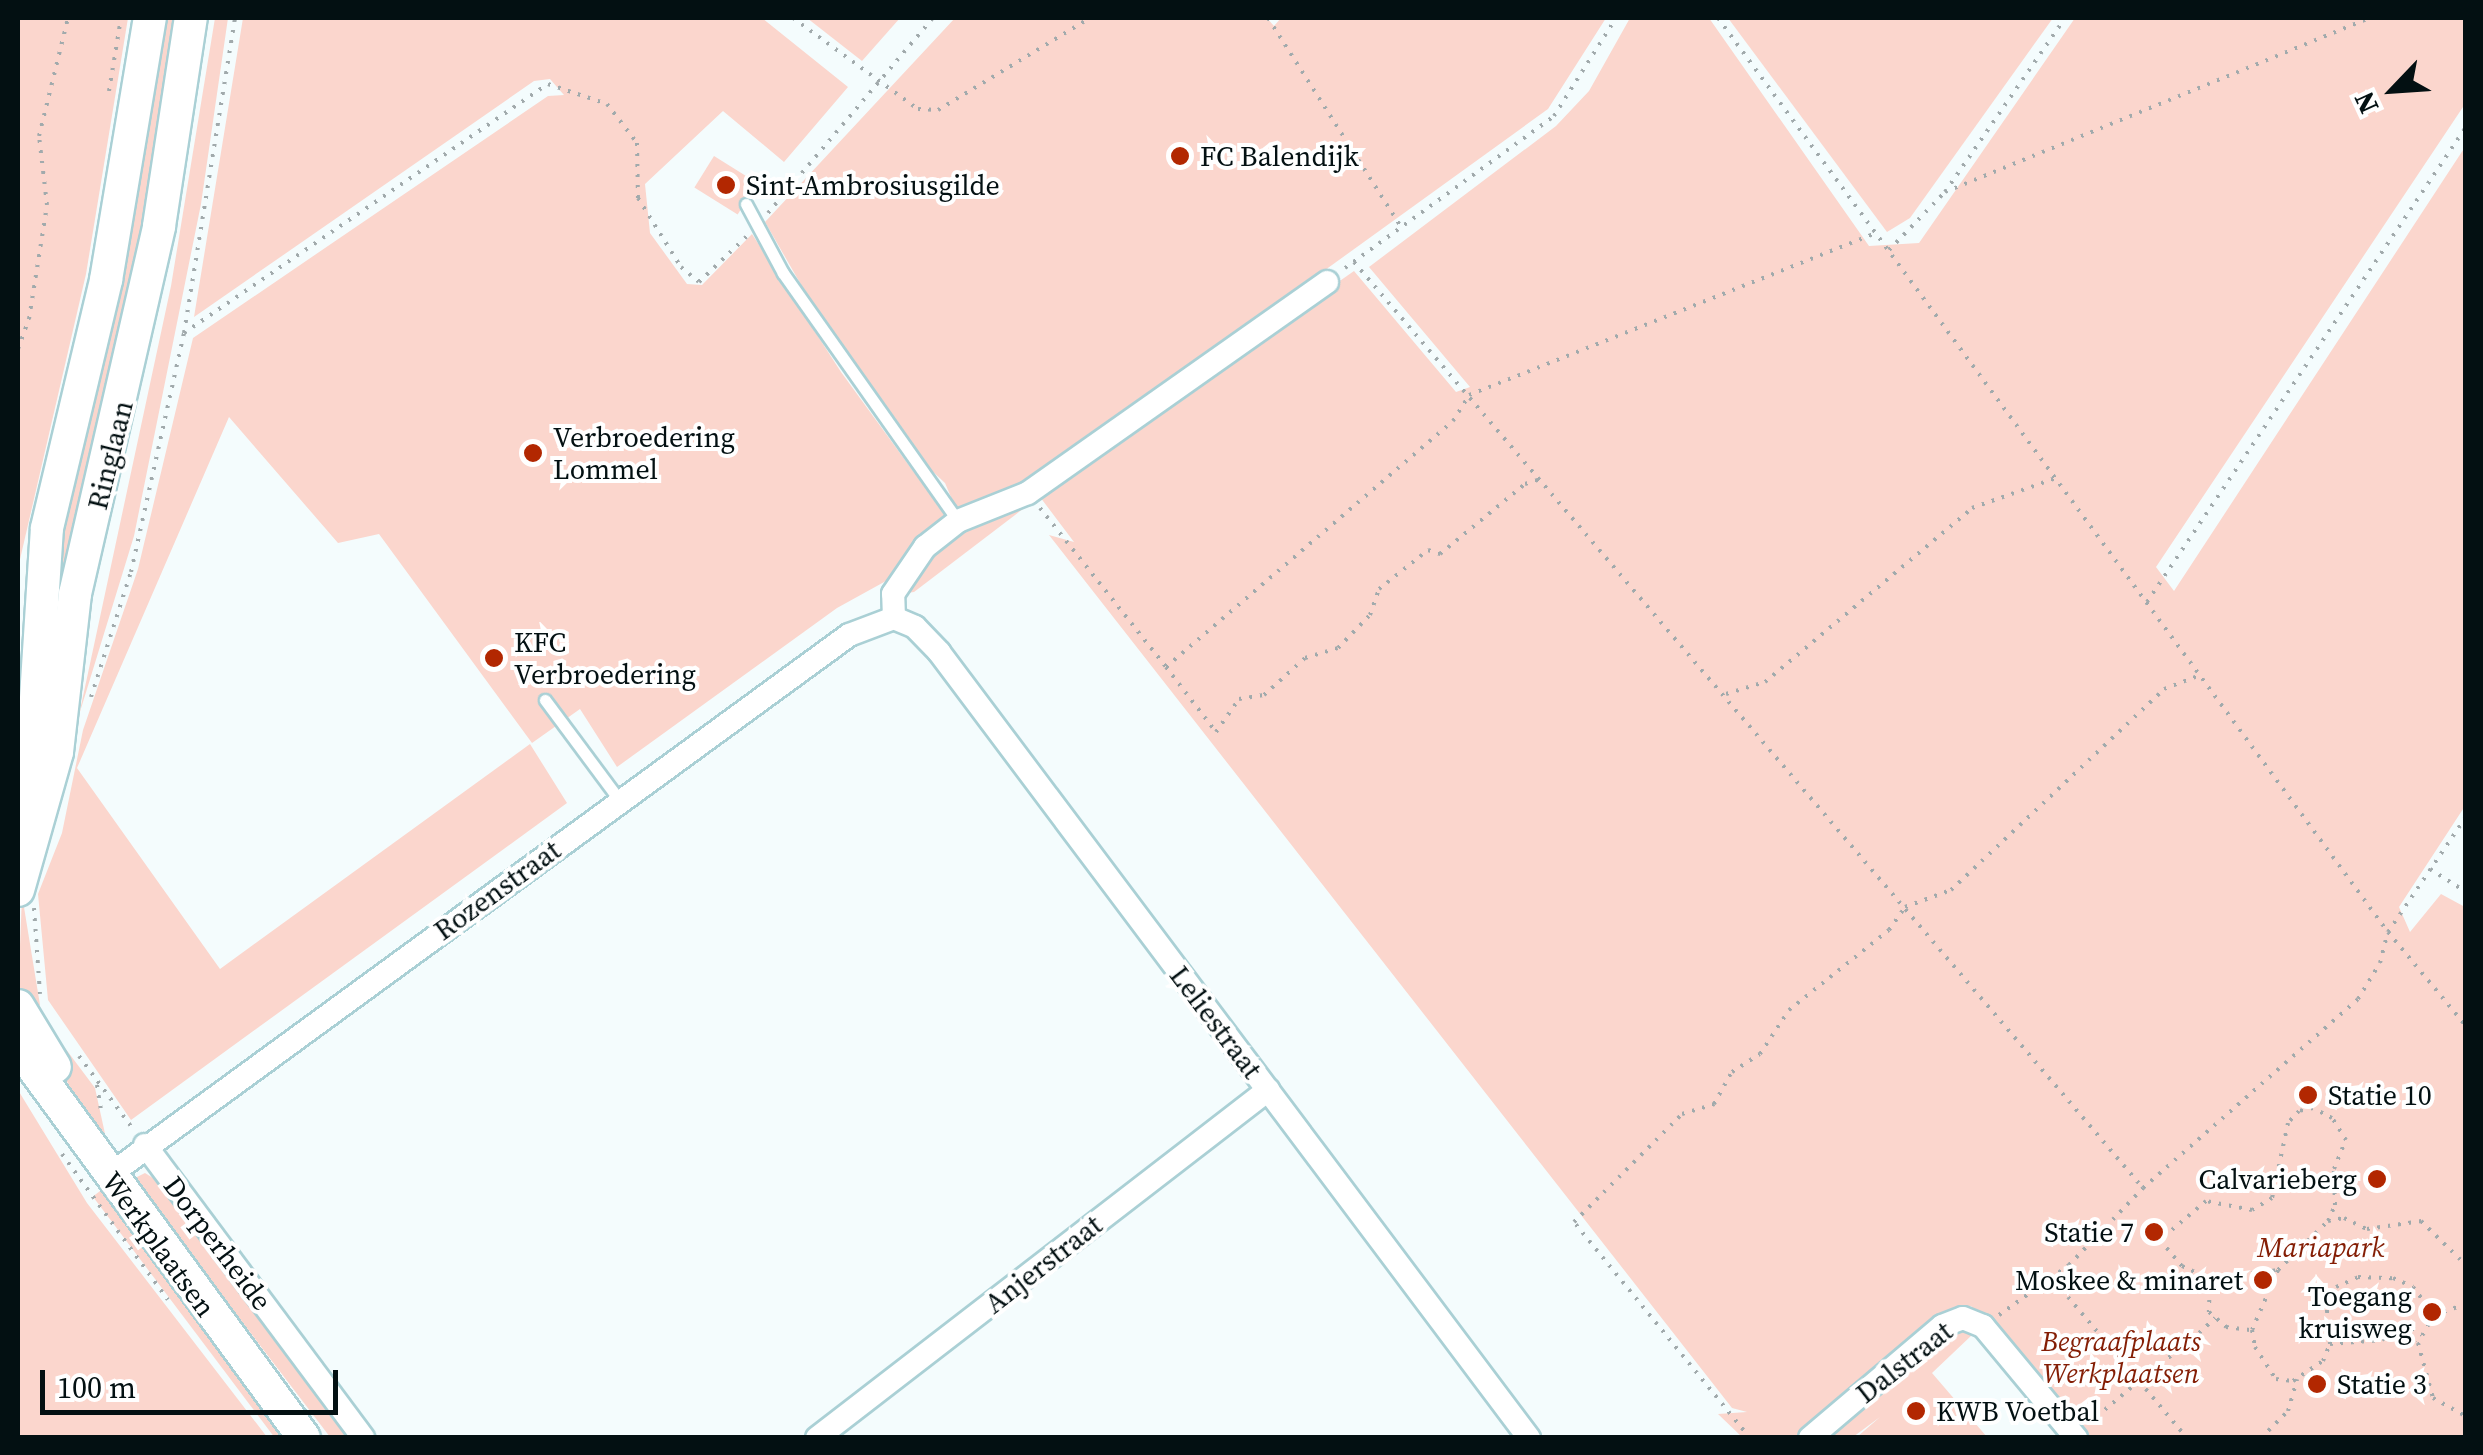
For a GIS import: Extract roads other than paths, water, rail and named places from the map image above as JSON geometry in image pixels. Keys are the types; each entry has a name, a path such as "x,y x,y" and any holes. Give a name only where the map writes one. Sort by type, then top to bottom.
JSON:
{"main road":[{"name":"Ringlaan","path":"18,822 33,744 47,528 106,280 150,18"},
{"name":"Ringlaan","path":"25,893 57,752 75,594 155,244 190,18"},
{"name":"Werkplaatsen","path":"32,1008 88,1145"},
{"name":"Werkplaatsen","path":"18,1047 108,1176 304,1438"}],"street":[{"path":"894,618 894,594 908,567 958,521 1028,493 1327,282"},
{"name":"Rozenstraat","path":"108,1176 144,1145 849,636 878,619 894,618"},
{"name":"Leliestraat","path":"894,618 915,628 939,652 1529,1438"},
{"name":"Anjerstraat","path":"817,1438 1268,1090"},
{"name":"Dorperheide","path":"144,1145 363,1438"},
{"name":"Dalstraat","path":"1810,1438 1942,1326 1964,1318 1983,1326 2075,1436"}],"lane":[{"path":"746,204 783,273 958,521"},
{"path":"545,700 620,800"}],"place":[{"name":"FC Balendijk","path":"1180,156"},
{"name":"Sint-Ambrosiusgilde","path":"726,185"},
{"name":"Verbroedering Lommel","path":"533,453"},
{"name":"KFC Verbroedering","path":"494,658"},
{"name":"Statie 10","path":"2308,1095"},
{"name":"Calvarieberg","path":"2377,1179"},
{"name":"Statie 7","path":"2154,1232"},
{"name":"Moskee & minaret","path":"2263,1280"},
{"name":"Toegang kruisweg","path":"2432,1312"},
{"name":"Statie 3","path":"2317,1384"},
{"name":"KWB Voetbal","path":"1916,1411"}],"park label":[{"name":"Mariapark","path":"2321,1247"},
{"name":"Begraafplaats Werkplaatsen","path":"2121,1357"}]}
